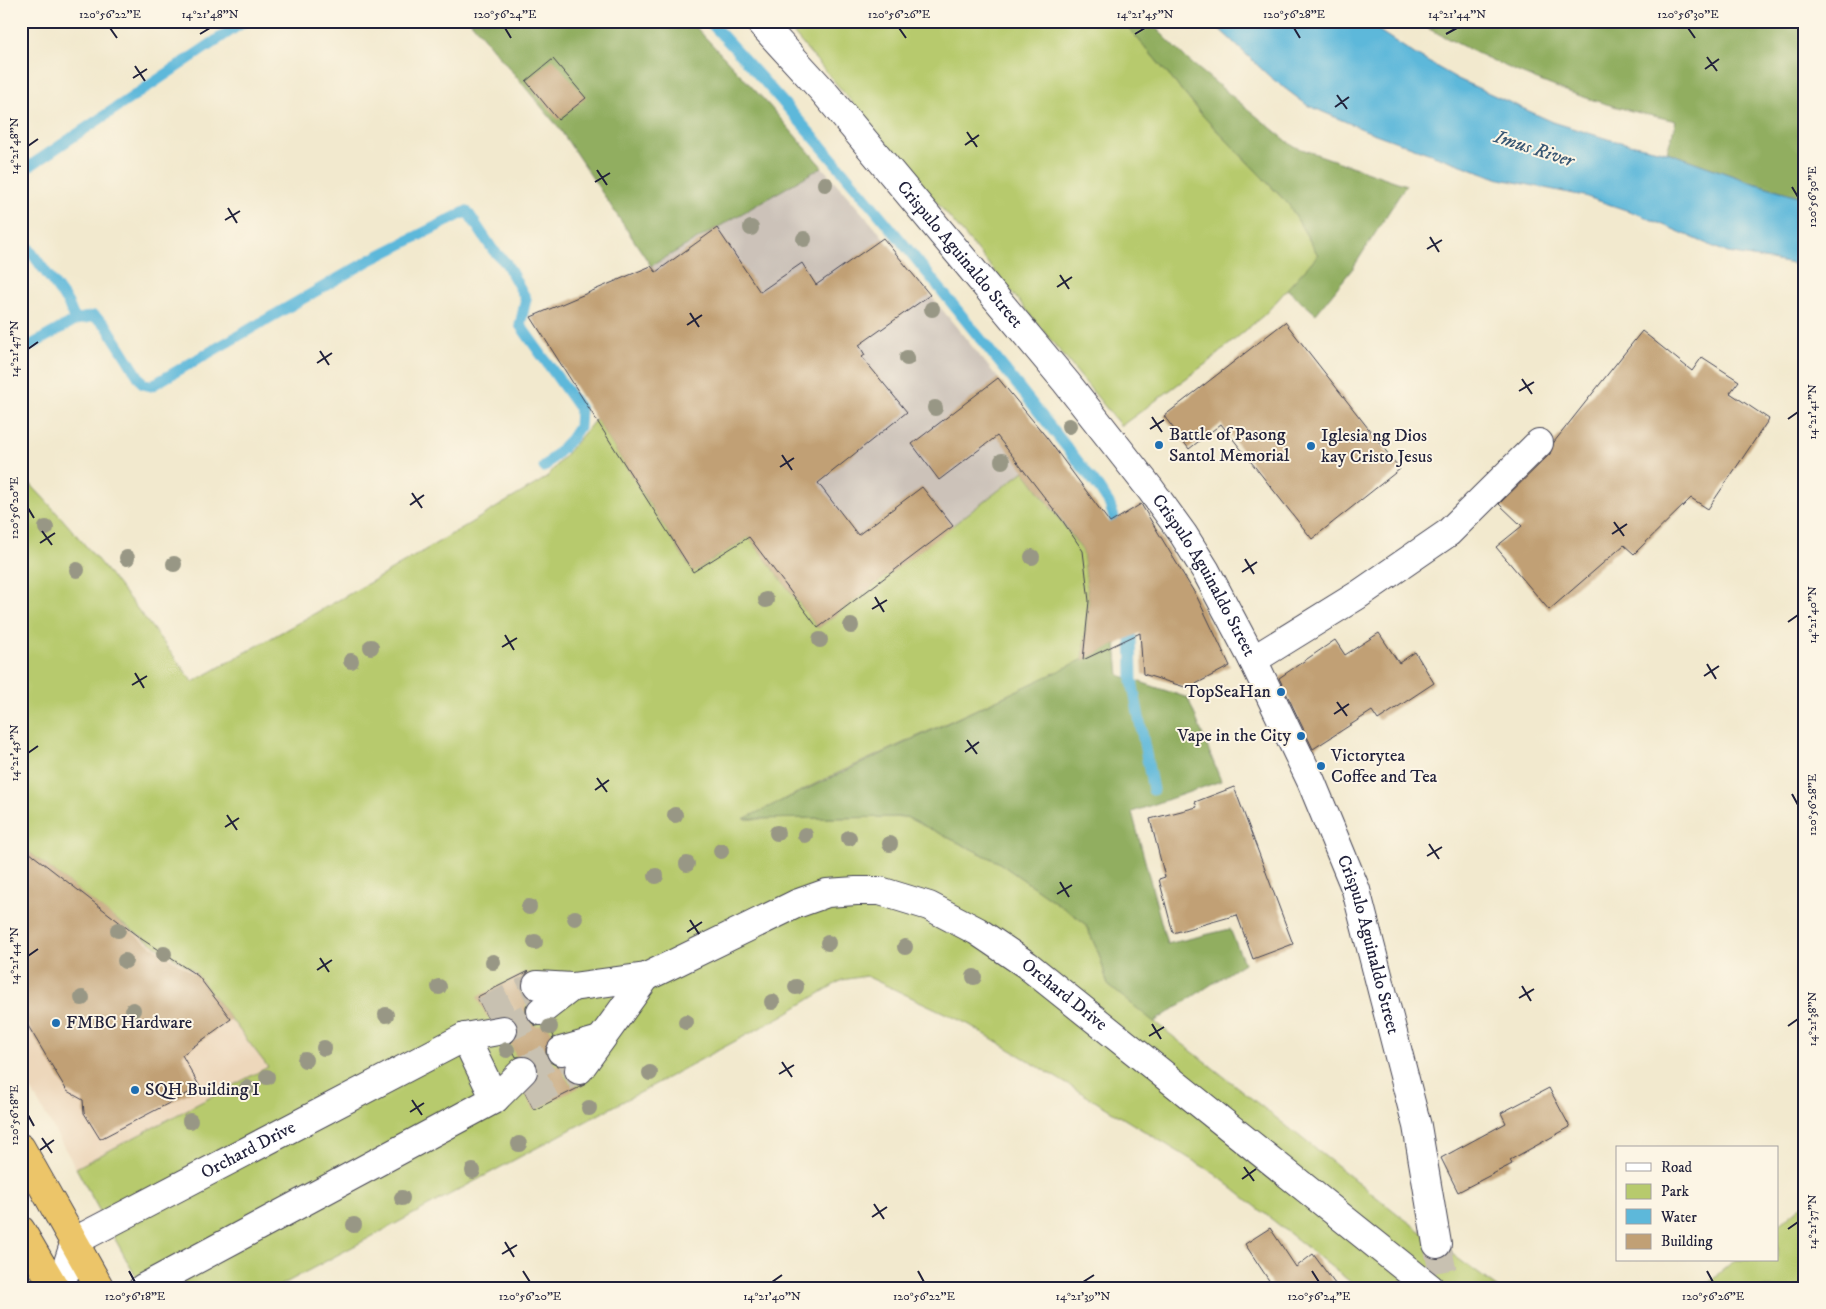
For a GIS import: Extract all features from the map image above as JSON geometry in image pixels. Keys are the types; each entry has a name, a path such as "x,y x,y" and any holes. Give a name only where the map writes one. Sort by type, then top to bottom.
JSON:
{"highway":[{"path":"21,1148 100,1288"},
{"path":"21,1230 55,1288"}],"street":[{"name":"Crispulo Aguinaldo Street","path":"759,21 823,91 1066,382 1183,534 1206,571 1253,660 1312,781 1356,890 1417,1126 1437,1244"},
{"path":"1253,660 1358,595 1448,533 1539,442"},
{"name":"Orchard Drive","path":"537,985 572,987 646,977 796,904 827,893 880,890 929,906 969,926 1027,965 1430,1288"},
{"name":"Orchard Drive","path":"570,1061 600,1040 646,977"},
{"path":"541,1011 572,987"},
{"name":"Orchard Drive","path":"465,1037 484,1011"},
{"name":"Orchard Drive","path":"75,1241 465,1037 503,1030"},
{"path":"465,1037 495,1099"},
{"path":"143,1288 525,1084"},
{"path":"60,1288 75,1241"}],"shaded area":[{"path":"822,167 878,231 1024,410 1094,503 1116,644 825,779 531,317 651,266"},
{"path":"21,846 112,917 194,971 268,1067 76,1168 21,1072"}],"green space":[{"path":"470,21 690,21 767,103 822,167 651,266 559,128"},
{"path":"783,21 1123,21 1204,117 1289,205 1318,255 1265,314 1207,363 1121,426 978,251"},
{"path":"1123,21 1149,21 1189,61 1293,146 1406,185 1353,268 1316,314 1287,289 1318,255 1289,205 1204,117"},
{"path":"1414,21 1805,21 1805,198 1753,183 1667,152 1676,121 1624,109 1564,90 1513,70"},
{"path":"596,419 693,572 749,537 818,628 1024,471 1083,551 1089,601 1083,660 825,779 745,819 906,817 998,862 1085,923 1099,954 1108,985 1403,1218 1498,1288 1358,1288 1215,1174 968,1024 866,976 842,980 782,1016 276,1288 142,1288 76,1168 268,1067 194,971 112,917 21,846 21,474 110,575 193,682 383,575 546,478"},
{"path":"1116,644 1119,675 1188,698 1221,781 1132,812 1167,944 1230,929 1244,963 1154,1022 1108,985 1099,954 1085,923 998,862 906,817 743,819"},
{"path":"1805,1203 1805,1288 1701,1288 1733,1262 1778,1262 1778,1225"}],"water":[{"name":"Imus River","path":"1211,21 1364,21 1416,55 1458,79 1553,122 1611,140 1667,152 1753,183 1805,198 1805,266 1728,253 1638,214 1584,196 1500,179 1367,131 1307,105 1270,77"}],"building":[{"path":"553,59 586,98 558,120 526,81"},
{"path":"717,228 760,292 802,263 816,285 883,238 930,295 859,345 865,355 862,357 907,412 818,483 858,535 922,487 953,526 818,628 749,537 693,572 531,317 651,266 656,272"},
{"name":"Iglesia ng Dios kay Cristo Jesus","path":"1285,322 1400,469 1312,539 1221,424 1189,449 1164,416"},
{"path":"1642,331 1692,371 1702,357 1739,381 1730,393 1769,419 1708,509 1691,498 1634,554 1624,545 1549,610 1496,547 1522,526 1499,504 1550,454 1554,442"},
{"path":"998,378 1047,438 1110,523 1141,504 1197,597 1230,666 1188,688 1143,674 1140,633 1083,660 1089,601 1083,551 1062,520 997,436 939,480 912,444"},
{"path":"1379,633 1399,663 1415,652 1434,683 1378,720 1372,711 1313,749 1279,678 1335,640 1345,655"},
{"path":"1234,787 1293,944 1253,959 1237,915 1173,933 1159,879 1165,877 1150,819 1197,807 1195,802"},
{"path":"21,846 140,938 198,976 231,1019 182,1055 200,1087 100,1139 84,1113 83,1100 67,1091 21,1014"},
{"path":"529,971 521,985 523,992 531,999 526,1006 528,1020 536,1026 548,1024 554,1037 546,1048 546,1055 550,1062 557,1066 564,1066 565,1076 570,1083 578,1086 586,1084 534,1110 525,1092 538,1076 538,1067 534,1060 528,1056 516,1057 510,1044 518,1035 518,1027 515,1020 508,1015 487,1017 477,997"},
{"path":"1549,1088 1570,1127 1510,1160 1512,1164 1458,1192 1441,1158 1506,1123 1501,1113"},
{"path":"1270,1228 1296,1267 1313,1254 1338,1288 1268,1288 1272,1285 1245,1244"}],"waterway":[{"path":"21,172 245,21"},
{"path":"709,21 811,134 909,250 1099,488 1109,503 1120,534"},
{"path":"21,238 68,303 75,320 94,316 106,325 143,384 151,386 370,260 467,211 493,250 506,263 526,299 520,325 580,409 579,427 571,439 544,467"},
{"path":"21,351 75,320"},
{"path":"1131,622 1132,681 1153,790"}],"tunnel":[{"path":"484,1011 537,985"},
{"path":"503,1030 541,1011"},
{"path":"523,1071 561,1051"},
{"path":"527,1096 579,1070"},
{"path":"1437,1244 1446,1288"}],"place":[{"name":"Battle of Pasong Santol Memorial","path":"1159,445"},
{"name":"Iglesia ng Dios kay Cristo Jesus","path":"1311,446"},
{"name":"TopSeaHan","path":"1281,692"},
{"name":"Vape in the City","path":"1301,736"},
{"name":"Victorytea Coffee and Tea","path":"1321,766"},
{"name":"FMBC Hardware","path":"56,1023"},
{"name":"SQH Building I","path":"135,1090"}]}
